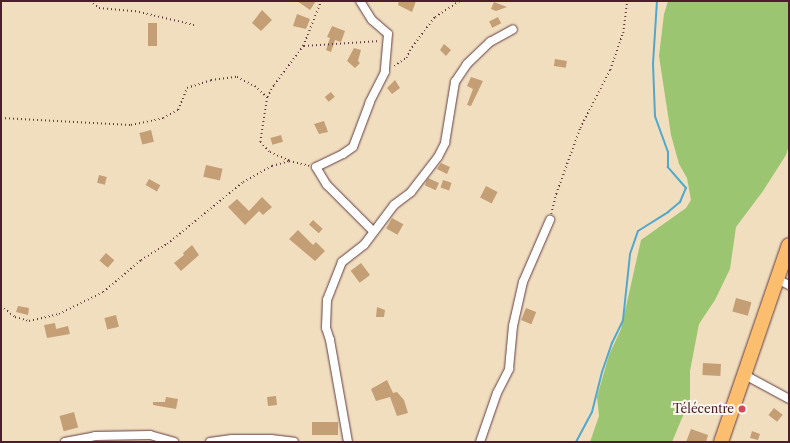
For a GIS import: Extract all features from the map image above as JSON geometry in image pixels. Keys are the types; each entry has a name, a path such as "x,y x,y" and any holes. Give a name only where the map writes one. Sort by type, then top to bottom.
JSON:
{"highway":[{"path":"721,442 743,374 783,282 789,245"}],"street":[{"path":"360,1 372,20 388,34 385,72 370,102 353,146 343,154 316,167 327,185 373,231"},
{"path":"348,442 330,340 326,328 327,300 342,262 364,245 373,231 394,206 411,192 438,157 445,144 455,82 467,64 490,42 514,29"},
{"path":"480,442 497,393 509,369 513,326 523,282 550,220"},
{"path":"743,374 789,399"},
{"path":"64,442 95,436 150,435 174,442"},
{"path":"210,442 232,439 271,439 294,442"}],"path":[{"path":"90,1 99,8 135,11 194,25"},
{"path":"316,167 289,161 269,152 260,142 268,97 274,84 303,46 321,1"},
{"path":"385,72 406,58 412,47 435,17 460,1"},
{"path":"550,220 556,194 580,128 610,70 623,33 626,1"},
{"path":"303,46 388,41"},
{"path":"1,118 131,125 163,118 178,110 187,88 211,80 236,77 255,86 268,97"},
{"path":"1,306 15,317 29,321 59,314 103,292 141,260 167,244 243,182 272,166 289,161"}],"green space":[{"path":"668,1 789,1 789,145 786,155 763,191 736,227 730,269 715,300 699,324 690,371 690,399 672,442 590,442 599,416 597,397 609,355 621,329 641,240 686,208 691,200 687,178 679,164 671,135 659,56 664,14"}],"building":[{"path":"297,1 316,1 310,10"},
{"path":"399,1 416,1 412,12 398,5"},
{"path":"494,2 507,7 496,11 491,9"},
{"path":"262,10 272,20 261,31 252,23"},
{"path":"297,14 310,19 306,29 293,26"},
{"path":"498,17 501,23 492,28 489,22"},
{"path":"148,23 157,23 157,46 148,46"},
{"path":"332,26 345,31 341,42 335,40 331,52 326,50 330,38 327,37"},
{"path":"444,44 451,50 446,56 440,50"},
{"path":"354,48 361,50 358,61 360,63 355,68 347,61"},
{"path":"555,59 567,61 566,68 554,66"},
{"path":"471,77 483,81 471,106 467,105 473,89 467,86"},
{"path":"395,80 400,88 392,94 387,88"},
{"path":"331,92 335,97 329,102 325,97"},
{"path":"324,121 328,132 319,134 314,124"},
{"path":"151,130 154,142 142,145 139,133"},
{"path":"281,135 283,142 272,145 270,138"},
{"path":"441,163 450,167 447,174 437,169"},
{"path":"206,165 223,169 220,181 203,177"},
{"path":"99,175 107,177 105,185 97,183"},
{"path":"428,178 439,183 436,190 425,185"},
{"path":"149,179 160,185 157,191 146,185"},
{"path":"443,180 452,183 449,190 441,188"},
{"path":"486,186 498,192 492,203 480,198"},
{"path":"262,197 272,207 263,215 259,211 245,225 228,207 237,199 249,211"},
{"path":"392,218 403,224 398,235 386,228"},
{"path":"313,220 323,229 319,233 309,224"},
{"path":"298,230 313,245 316,242 325,251 315,261 289,239"},
{"path":"192,245 199,255 181,271 174,263 184,255 183,253"},
{"path":"106,253 114,260 108,268 99,261"},
{"path":"361,263 370,275 360,283 351,271"},
{"path":"736,298 751,302 748,316 732,312"},
{"path":"18,306 29,308 28,315 16,312"},
{"path":"377,307 385,310 384,317 376,317"},
{"path":"526,308 536,312 531,324 521,320"},
{"path":"116,315 119,327 107,330 104,318"},
{"path":"55,323 56,329 68,326 70,334 47,338 44,325"},
{"path":"703,363 721,364 720,376 702,375"},
{"path":"387,380 393,393 397,392 404,400 408,413 397,416 390,397 376,401 371,389"},
{"path":"276,396 277,405 268,406 267,397"},
{"path":"166,397 178,399 176,409 153,405 153,402 165,402"},
{"path":"774,408 783,415 777,422 768,415"},
{"path":"74,412 78,427 64,431 60,416"},
{"path":"312,422 338,422 338,435 312,435"},
{"path":"691,429 708,435 706,442 686,442"},
{"path":"752,431 760,434 758,440 750,438"}],"waterway":[{"path":"576,442 592,412 602,372 612,343 623,320 630,254 638,231 668,212 680,202 686,188 668,167 668,152 655,116 653,64 657,1"}],"place":[{"name":"Télécentre","path":"742,409"}]}
